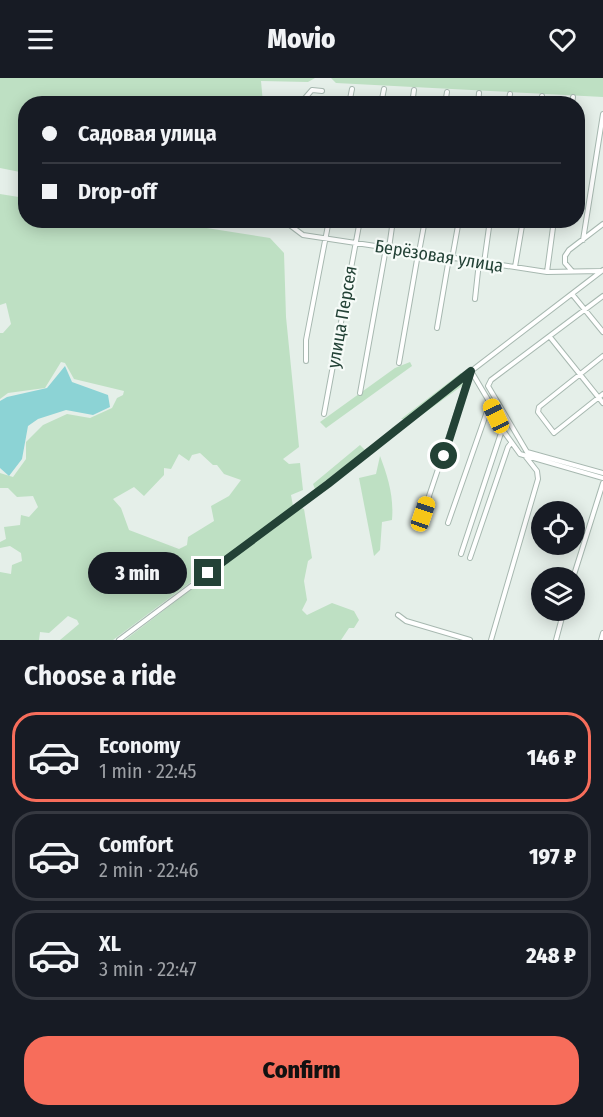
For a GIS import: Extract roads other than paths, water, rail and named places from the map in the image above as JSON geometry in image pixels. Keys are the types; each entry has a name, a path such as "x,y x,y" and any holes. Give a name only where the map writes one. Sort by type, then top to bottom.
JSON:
{"street":[{"path":"351,96 352,89"},
{"path":"383,96 384,89"},
{"path":"307,96 312,90 322,92"},
{"path":"413,96 414,90"},
{"path":"446,96 447,92"},
{"path":"585,227 603,114"},
{"path":"572,272 565,263 565,256 569,250 603,224"},
{"name":"Берёзовая улица","path":"293,228 303,236 547,272 602,271"},
{"path":"306,361 306,340 328,228"},
{"name":"улица Персея","path":"324,414 359,228"},
{"path":"360,393 391,228"},
{"path":"399,363 424,228"},
{"path":"436,328 457,228"},
{"path":"475,299 488,228"},
{"path":"515,267 522,228"},
{"path":"547,272 553,228"},
{"path":"583,240 585,228"},
{"path":"119,640 328,484 602,271"},
{"path":"572,294 603,332"},
{"path":"603,296 491,380 488,389 527,452 603,473"},
{"path":"550,337 601,396 603,403"},
{"path":"601,396 554,433 538,412 538,407 603,356"},
{"path":"471,371 502,429 520,454 603,478"},
{"path":"423,514 471,371"},
{"path":"448,524 490,403"},
{"path":"461,554 502,429"},
{"path":"470,558 511,442"},
{"path":"490,640 538,479 537,471 525,457"},
{"path":"576,567 603,483"},
{"path":"398,615 406,621 470,640"},
{"path":"556,640 561,621"},
{"path":"601,640 603,633"}],"water":[{"path":"65,366 72,382 108,395 110,407 93,415 66,410 38,419 28,426 22,459 9,476 0,468 0,401 7,397 47,388"}]}
